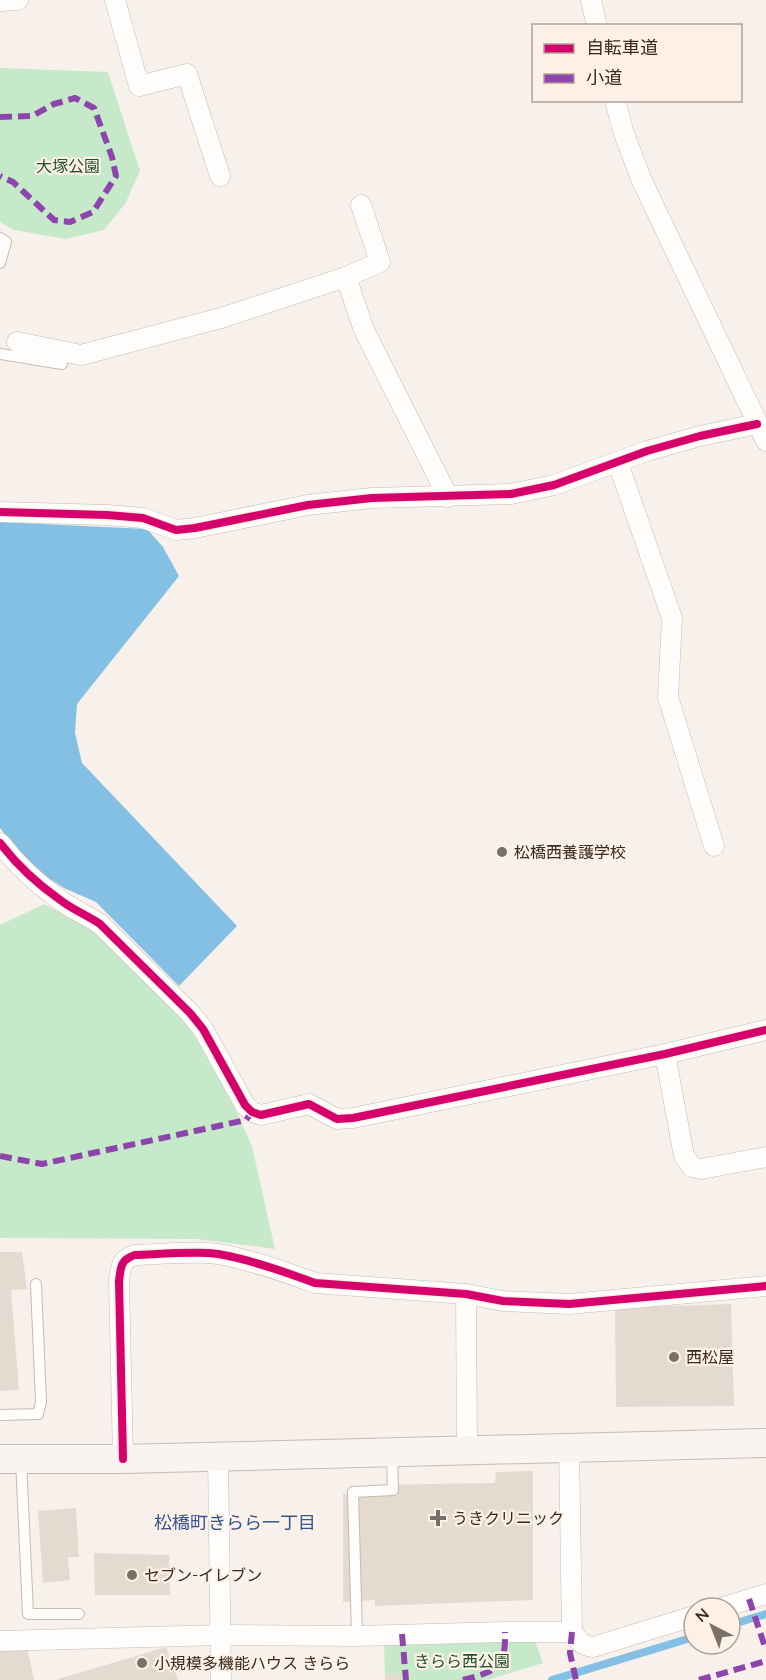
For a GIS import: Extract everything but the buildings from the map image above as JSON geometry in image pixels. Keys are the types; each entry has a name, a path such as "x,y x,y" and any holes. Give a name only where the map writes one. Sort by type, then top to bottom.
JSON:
{"street":[{"path":"0,1 18,0"},
{"path":"115,0 139,86 187,74 220,176"},
{"path":"591,0 597,24"},
{"path":"0,512 143,518 176,530 308,505 372,498 512,494 554,485 647,451 700,436 762,433 642,181 623,131 616,102"},
{"path":"17,342 81,355 220,318 346,277 380,262 361,205"},
{"path":"346,277 364,330 448,497"},
{"path":"618,463 672,618 668,697 714,846"},
{"path":"0,843 21,868 61,901 100,924 190,1013 202,1029 245,1106 261,1115 309,1104 337,1119 353,1118 664,1054 766,1030"},
{"path":"664,1054 684,1156 692,1167 701,1169 766,1157"},
{"path":"123,1458 118,1294 122,1264 126,1258 135,1255 210,1254 226,1256 315,1283 569,1304 766,1286"},
{"path":"466,1294 467,1450"},
{"path":"10,1459 393,1453 766,1443"},
{"path":"569,1448 572,1632 581,1643 593,1647 682,1620"},
{"path":"218,1456 221,1680"},
{"path":"742,1601 766,1594"},
{"path":"0,1641 221,1635 357,1636 572,1632"}],"lane":[{"path":"0,238 6,242 0,263"},
{"path":"0,354 62,364"},
{"path":"0,1415 38,1414 41,1402 36,1284"},
{"path":"357,1636 353,1492 393,1490 393,1453"},
{"path":"10,1459 28,1614 79,1614"}],"green space":[{"name":"大塚公園","path":"0,68 108,72 140,171 125,204 104,230 66,239 14,230 0,222"},
{"path":"44,904 100,934 190,1028 233,1104 252,1146 275,1249 197,1239 0,1238 0,925"},
{"name":"きらら西公園","path":"535,1641 543,1663 488,1680 385,1680 384,1645"}],"water":[{"path":"0,522 147,529 163,547 179,576 77,704 75,733 82,763 237,926 179,986 96,902 64,888 30,866 0,828"}],"waterway":[{"path":"742,1621 766,1614"},
{"path":"552,1680 682,1641"}],"marked path":[{"path":"0,117 32,116 54,104 75,98 94,108 112,157 116,176 93,212 70,222 54,220 13,182 0,176"},
{"path":"0,1156 42,1164 246,1120 252,1112"},
{"path":"749,1599 766,1650"},
{"path":"463,1680 484,1674 497,1666 503,1654 505,1632"},
{"path":"572,1632 570,1653 576,1680"},
{"path":"402,1634 406,1680"},
{"path":"699,1680 766,1661"}],"cycle path":[{"path":"0,512 143,518 176,530 308,505 372,498 511,494 554,485 647,451 700,436 757,424"},
{"path":"0,843 42,887 100,924 190,1013 203,1029 245,1105 252,1112 261,1115 309,1104 337,1119 353,1118 665,1054 766,1030"},
{"path":"123,1459 119,1281 124,1262 135,1255 220,1254 315,1283 466,1294 503,1301 569,1304 766,1286"}],"place":[{"name":"松橋西養護学校","path":"502,852"},
{"name":"西松屋","path":"674,1357"},
{"name":"うきクリニック","path":"438,1518"},
{"name":"セブン-イレブン","path":"132,1575"},
{"name":"小規模多機能ハウス きらら","path":"142,1663"}],"district":[{"name":"松橋町きらら一丁目","path":"235,1523"}]}
